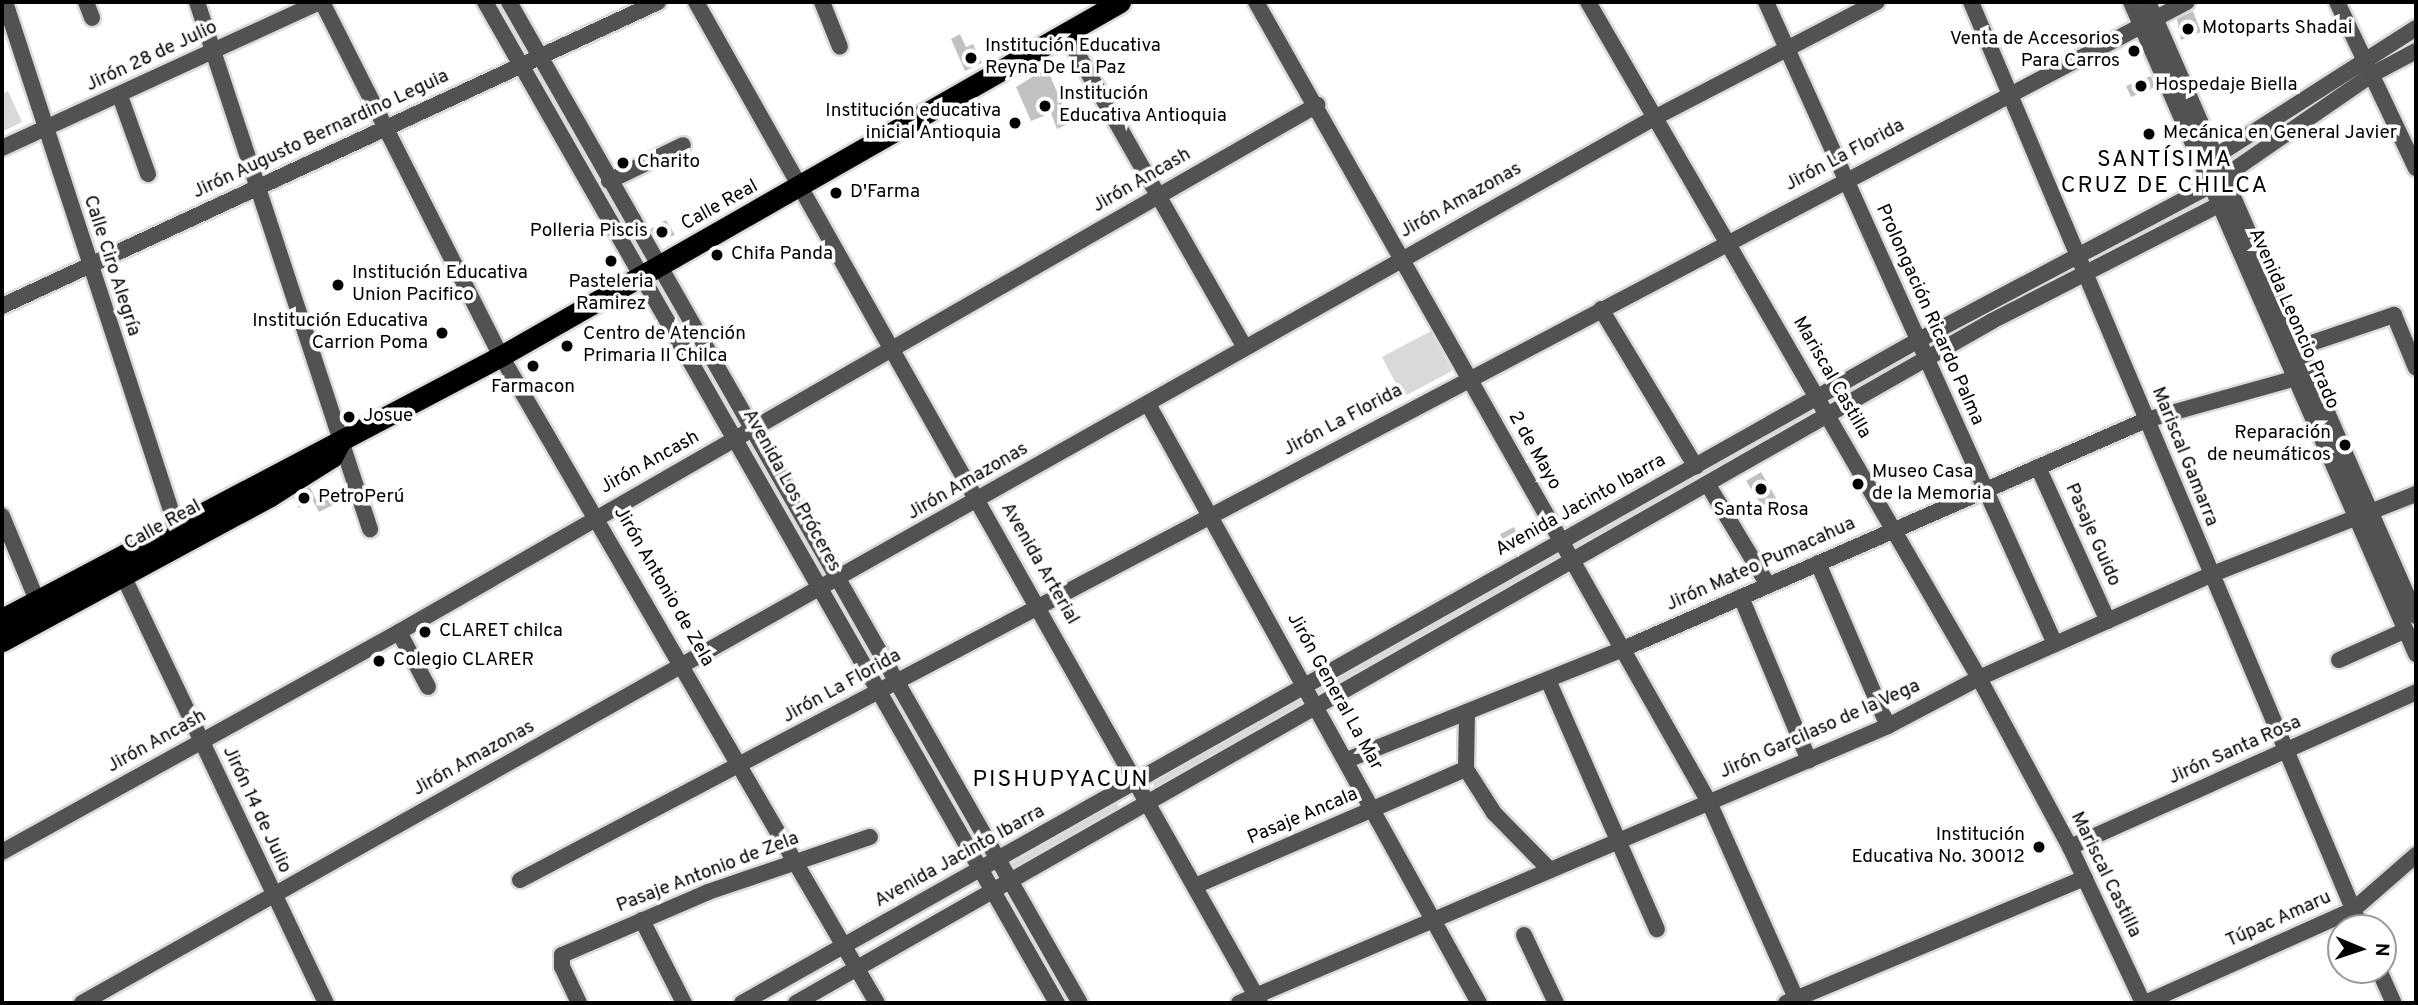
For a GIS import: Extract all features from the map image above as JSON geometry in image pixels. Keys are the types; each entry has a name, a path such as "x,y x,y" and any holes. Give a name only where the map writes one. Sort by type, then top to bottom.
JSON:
{"highway":[{"name":"Calle Real","path":"2,641 40,609 178,533 299,478 332,457 339,444 800,187 1120,2"},
{"name":"Calle Real","path":"2,619 40,609"}],"street":[{"name":"Calle Ciro Alegría","path":"5,2 47,128 89,268 178,533"},
{"path":"86,2 92,18"},
{"path":"197,2 339,444 370,528"},
{"name":"Avenida Los Próceres","path":"485,2 738,438 1057,1003"},
{"name":"Avenida Los Próceres","path":"509,2 609,181 661,264 1080,1003"},
{"name":"Jirón Augusto Bernardino Leguia","path":"2,306 89,268 257,187 658,2"},
{"name":"Avenida Arterial","path":"696,2 891,351 1150,801 1258,999"},
{"path":"822,2 840,47"},
{"name":"2 de Mayo","path":"1256,2 1317,105 1709,802 1794,1002"},
{"name":"Mariscal Castilla","path":"1588,2 1729,241 1979,678 2070,847 2144,1003"},
{"name":"Prolongación Ricardo Palma","path":"1766,2 2055,644"},
{"name":"Jirón Amazonas","path":"82,1003 272,894 839,580 1401,258 1656,117 1877,2"},
{"name":"Mariscal Gamarra","path":"1970,2 2355,914"},
{"name":"Avenida Leoncio Prado","path":"2131,2 2148,21 2216,156 2219,181"},
{"name":"Avenida Leoncio Prado","path":"2148,2 2148,21 2219,181 2300,349 2304,377 2362,511 2416,654"},
{"name":"Jirón La Florida","path":"520,880 742,767 878,689 1040,608 1845,179 2188,2"},
{"path":"2337,2 2416,168"},
{"name":"Jirón 28 de Julio","path":"2,148 213,53 314,3"},
{"name":"Jirón Antonio de Zela","path":"314,3 384,129 501,356 686,666 877,1003"},
{"path":"2216,156 2364,57 2416,28"},
{"path":"1066,34 1156,198 1245,348"},
{"name":"Avenida Jacinto Ibarra","path":"742,1003 843,943 998,862 1478,587 1818,399 1917,341 2219,181 2373,74 2416,51"},
{"path":"120,96 148,174"},
{"name":"Jirón Ancash","path":"2,852 399,632 1317,105"},
{"path":"609,181 683,145"},
{"path":"796,1003 1572,559 1829,417 1926,359 2085,273 2221,204 2219,181"},
{"name":"Avenida Leoncio Prado","path":"2221,204 2282,352 2304,377"},
{"path":"1601,309 1696,467"},
{"path":"2282,352 2300,349 2394,314 2416,369"},
{"name":"Jirón Mateo Pumacahua","path":"1347,760 1623,649 2146,420 2304,377"},
{"name":"Jirón General La Mar","path":"1148,404 1307,684 1479,1003"},
{"name":"Pasaje Guido","path":"2038,467 2108,621"},
{"path":"1708,485 1768,585"},
{"name":"Jirón Garcilaso de la Vega","path":"1239,1003 1258,999 1432,920 1888,726 1979,678 2210,575 2362,511 2416,494"},
{"name":"Avenida Leoncio Prado","path":"2362,511 2416,616"},
{"path":"2,516 40,609"},
{"path":"1818,563 1888,726"},
{"name":"Jirón 14 de Julio","path":"118,566 326,1003"},
{"path":"1478,587 1489,608"},
{"path":"1741,597 1809,760"},
{"path":"2339,660 2406,630"},
{"path":"399,632 428,687"},
{"path":"1548,680 1657,929"},
{"name":"Jirón Santa Rosa","path":"2070,847 2416,692"},
{"path":"1467,712 1465,769 1494,813 1550,870"},
{"name":"Pasaje Ancala","path":"1195,886 1465,769"},
{"name":"Pasaje Antonio de Zela","path":"579,1003 562,967 562,955 642,920 795,860 870,837"},
{"name":"Túpac Amaru","path":"2144,1003 2353,910 2416,855"},
{"path":"1794,1002 2085,878"},
{"path":"642,920 684,1003"},
{"path":"1524,935 1556,1003"},
{"path":"2385,984 2394,1003"}],"shaded area":[{"path":"539,68 647,257 643,261 534,72"},
{"path":"8,91 22,122 2,132 2,94"},
{"path":"2196,201 2201,209 2094,262 2089,254"},
{"path":"663,285 741,421 738,428 658,289"},
{"path":"1431,331 1452,371 1403,397 1382,357"},
{"path":"1808,408 1815,415 1576,549 1577,541"},
{"path":"1556,551 1560,561 1320,695 1317,686"},
{"path":"1302,696 1306,706 1154,791 1153,782"},
{"path":"1116,802 1121,810 1013,869 1011,864"}],"building":[{"name":"Motoparts Shadai","path":"2193,11 2201,32 2181,40 2177,19"},
{"path":"960,34 966,47 973,44 982,63 965,71 951,39"},
{"path":"1047,68 1070,123 1057,129 1051,113 1031,121 1016,87"},
{"name":"Hospedaje Biella","path":"2151,76 2155,87 2131,97 2126,86"},
{"name":"Polleria Piscis","path":"666,220 675,235 658,241 650,229"},
{"name":"Santa Rosa","path":"1761,472 1776,498 1762,506 1746,481"},
{"name":"PetroPerú","path":"310,487 316,500 331,492 337,503 319,512 313,501 299,508 293,497"},
{"path":"1514,527 1522,543 1508,550 1500,534"}],"place":[{"name":"Motoparts Shadai","path":"2188,29"},
{"name":"Venta de Accesorios Para Carros","path":"2134,51"},
{"name":"Institución Educativa Reyna De La Paz","path":"971,58"},
{"name":"Hospedaje Biella","path":"2141,86"},
{"name":"Institución Educativa Antioquia","path":"1045,106"},
{"name":"Institución educativa inicial Antioquia","path":"1015,123"},
{"name":"Mecánica en General Javier","path":"2149,134"},
{"name":"Charito","path":"623,163"},
{"name":"D'Farma","path":"836,193"},
{"name":"Polleria Piscis","path":"662,232"},
{"name":"Chifa Panda","path":"717,255"},
{"name":"Pasteleria Ramirez","path":"611,261"},
{"name":"Institución Educativa Union Pacifico","path":"338,285"},
{"name":"Institución Educativa Carrion Poma","path":"442,333"},
{"name":"Centro de Atención Primaria II Chilca","path":"567,346"},
{"name":"Farmacon","path":"533,366"},
{"name":"Josue","path":"349,417"},
{"name":"Reparación de neumáticos","path":"2345,445"},
{"name":"Museo Casa de la Memoria","path":"1858,484"},
{"name":"Santa Rosa","path":"1761,489"},
{"name":"PetroPerú","path":"304,498"},
{"name":"CLARET chilca","path":"425,632"},
{"name":"Colegio CLARER","path":"379,661"},
{"name":"Institución Educativa No. 30012","path":"2039,847"}],"district":[{"name":"SANTÍSIMA CRUZ DE CHILCA","path":"2165,174"},
{"name":"PISHUPYACUN","path":"1061,781"}]}
